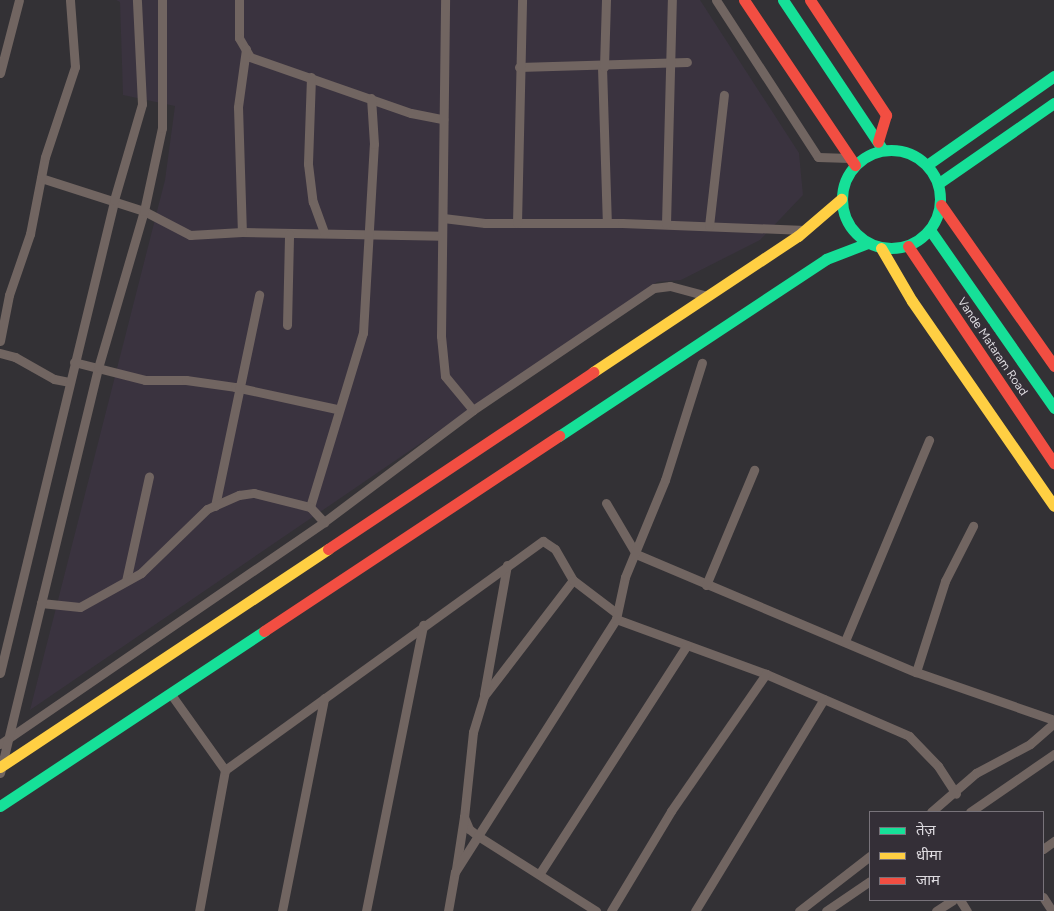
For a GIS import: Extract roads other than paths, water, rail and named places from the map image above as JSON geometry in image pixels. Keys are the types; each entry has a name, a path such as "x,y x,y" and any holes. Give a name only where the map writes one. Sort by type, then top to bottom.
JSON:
{"street":[{"path":"0,73 19,0"},
{"path":"0,341 9,295 30,234 41,178 75,67 70,0"},
{"path":"0,673 114,200 142,104 137,0"},
{"path":"0,769 98,368 144,211 162,128 162,0"},
{"path":"239,0 239,38 250,57 411,113 443,119"},
{"path":"445,0 441,336 444,376 473,410"},
{"path":"517,223 522,0"},
{"path":"606,0 603,67 607,223"},
{"path":"666,224 668,62 672,0"},
{"path":"716,0 818,157 852,162 881,146 899,150 927,165 938,183 941,205 1054,366"},
{"path":"744,0 852,162"},
{"path":"783,0 881,146"},
{"path":"810,0 886,115 881,146"},
{"path":"242,232 238,107 246,49"},
{"path":"519,67 603,67 687,62"},
{"path":"927,165 1054,76"},
{"path":"311,77 308,164 313,202 324,233"},
{"path":"709,226 724,95"},
{"path":"310,507 337,409 363,333 374,144 371,98"},
{"path":"938,183 1054,103"},
{"path":"852,162 841,199 848,224 868,243 880,248 908,246 930,230 941,205"},
{"path":"41,178 144,211 190,235 242,232 442,236"},
{"path":"0,769 708,296 805,230 841,199"},
{"path":"443,218 517,223 666,224 805,230"},
{"name":"Vande Mataram Road","path":"930,230 1054,408"},
{"path":"287,325 289,234"},
{"path":"0,806 826,259 868,243"},
{"name":"Vande Mataram Road","path":"908,246 1054,463"},
{"path":"880,248 912,301 1054,506"},
{"path":"0,744 324,522 473,410 654,288 670,286 708,296"},
{"path":"215,506 241,389 259,295"},
{"path":"0,353 15,357 54,379 69,382"},
{"path":"74,362 145,380 186,380 241,389 337,409"},
{"path":"455,872 616,615 636,554 684,426 702,363"},
{"path":"845,641 929,440"},
{"path":"706,585 754,470"},
{"path":"126,581 149,476"},
{"path":"41,603 80,607 141,573 215,506 239,495 254,493 310,507 324,522"},
{"path":"606,503 636,554 916,672 1054,721 1030,744 976,773 956,794 932,811"},
{"path":"916,672 945,581 973,526"},
{"path":"199,911 225,770 506,564 548,541 573,580 616,615 687,645 766,674 909,736 938,766 956,794"},
{"path":"448,911 464,817 473,732 484,696 506,564"},
{"path":"484,696 573,580"},
{"path":"366,911 423,625"},
{"path":"540,873 687,645"},
{"path":"611,911 671,810 766,674"},
{"path":"170,693 225,770"},
{"path":"282,911 324,698"},
{"path":"695,911 824,699"},
{"path":"971,811 1054,754"},
{"path":"464,817 469,829 478,836 540,873 596,911"},
{"path":"799,911 869,857"},
{"path":"826,911 869,882"},
{"path":"1044,899 1052,911"},
{"path":"936,911 958,901"}]}
